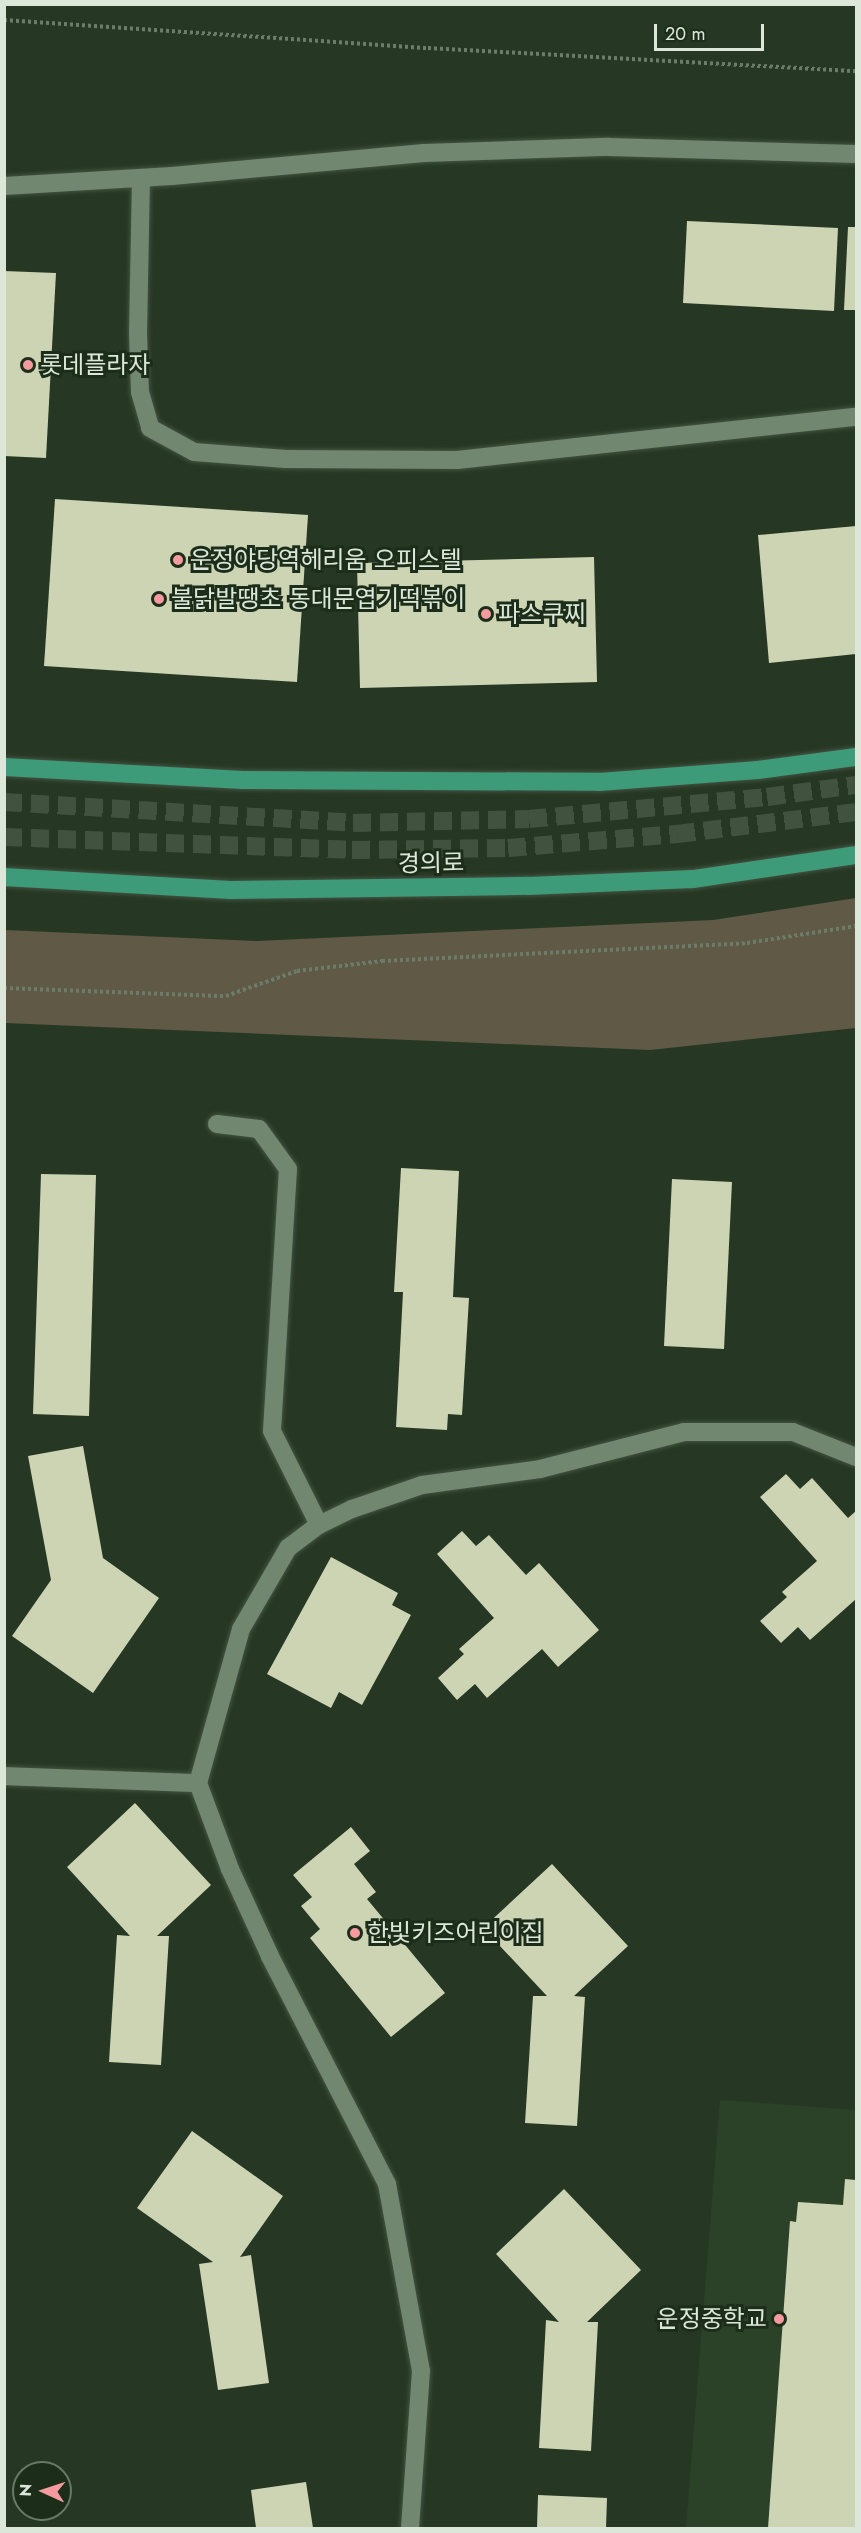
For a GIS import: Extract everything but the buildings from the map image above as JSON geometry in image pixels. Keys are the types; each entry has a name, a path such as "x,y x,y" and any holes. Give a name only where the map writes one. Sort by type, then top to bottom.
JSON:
{"main road":[{"path":"4,767 243,780 599,782 758,770 856,757"},
{"name":"경의로","path":"4,877 231,890 528,886 693,879 856,855"}],"street":[{"path":"4,186 141,178 424,153 609,147 856,154"},
{"path":"141,178 138,333 140,392 150,428 194,452 286,459 457,460 856,417"},
{"path":"217,1124 259,1129 275,1147 288,1169 272,1431 320,1525"},
{"path":"410,2529 421,2371 387,2184 270,1956 230,1869 198,1784 241,1629 288,1548 320,1525 352,1509 422,1485 540,1469 684,1432 793,1432 856,1457"},
{"path":"4,1776 198,1784"}],"path":[{"path":"4,20 428,48 856,71"},
{"path":"4,988 226,996 297,971 382,960 747,944 856,926"}],"shaded area":[{"path":"856,898 856,1028 650,1050 5,1023 5,930 257,941 713,920"},
{"name":"운정중학교","path":"720,2100 856,2110 856,2528 686,2528"}],"tunnel":[{"path":"4,802 353,823 529,819 767,797 856,785"},
{"path":"4,837 352,850 508,848 677,834 856,812"}],"place":[{"name":"롯데플라자","path":"28,365"},
{"name":"운정야당역헤리움 오피스텔","path":"178,560"},
{"name":"불닭발땡초 동대문엽기떡볶이","path":"159,599"},
{"name":"파스쿠찌","path":"486,614"},
{"name":"한빛키즈어린이집","path":"355,1933"},
{"name":"운정중학교","path":"779,2319"}]}
